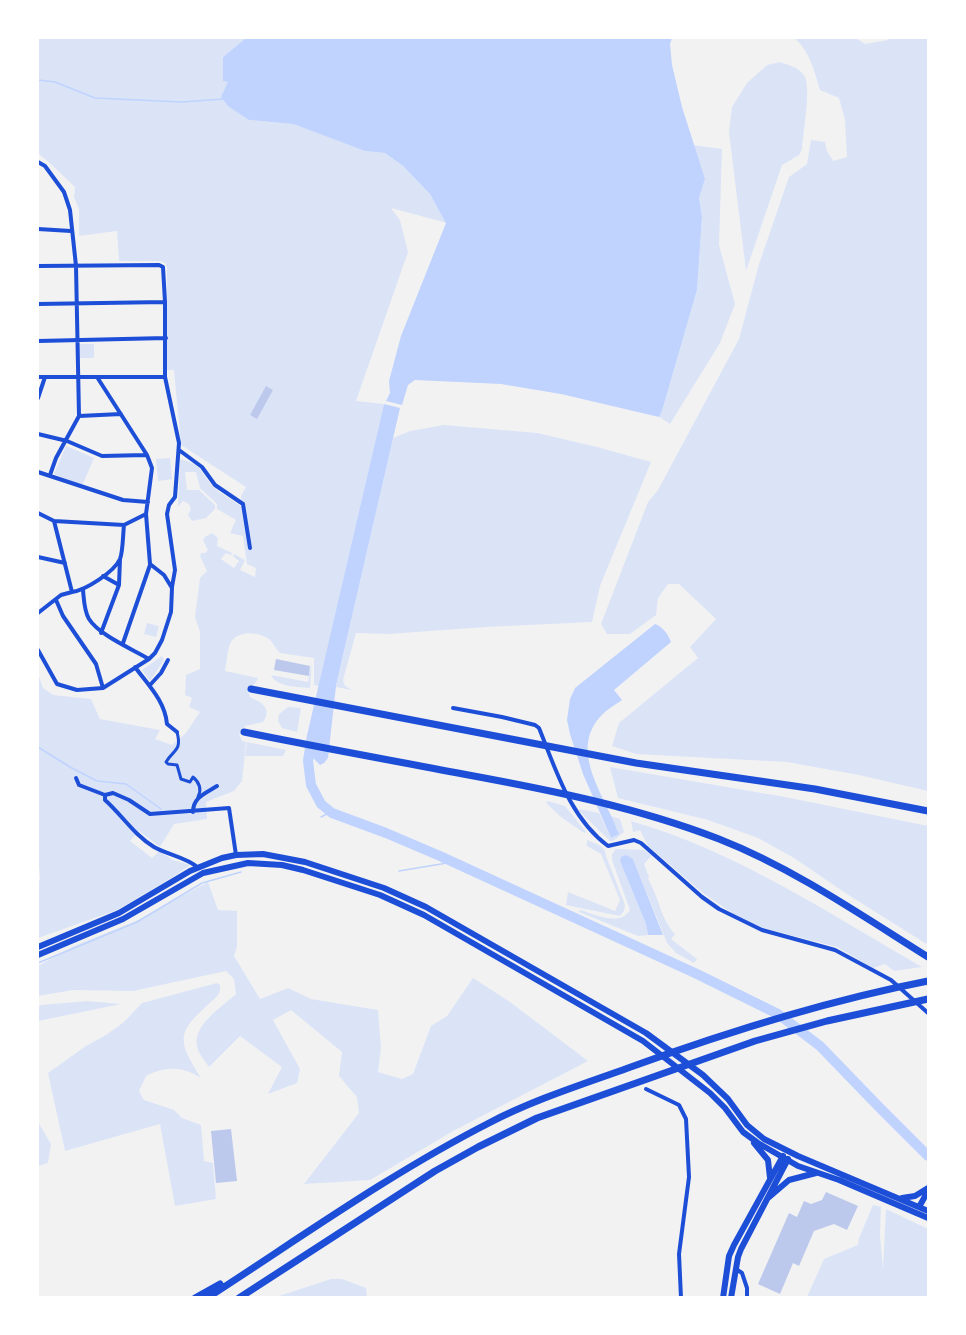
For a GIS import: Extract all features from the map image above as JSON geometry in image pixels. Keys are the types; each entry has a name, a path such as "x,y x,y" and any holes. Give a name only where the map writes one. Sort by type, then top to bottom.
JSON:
{"highway":[{"path":"251,689 636,763 814,789 928,811"},
{"path":"244,732 520,785 646,814 720,840 777,866 928,957"},
{"path":"207,1298 395,1176 449,1144 507,1114 549,1096 670,1052 760,1022 821,1005 928,981"},
{"path":"239,1298 435,1172 478,1147 537,1118 755,1041 827,1021 928,999"},
{"path":"195,1298 221,1284 234,1280"}],"main road":[{"path":"38,947 119,914 197,867 236,855 263,854 305,862 384,888 426,907 646,1033 689,1064 720,1091 755,1132 789,1152 899,1202 928,1190"},
{"path":"236,855 238,864"},
{"path":"38,955 123,919 203,873 238,864 265,863 303,870 380,895 424,915 643,1041 710,1093 768,1160 770,1179"},
{"path":"750,1138 785,1159 925,1211 928,1190"},
{"path":"731,1298 735,1269 741,1249 789,1152"},
{"path":"723,1298 727,1268 734,1245 770,1179 785,1159"},
{"path":"766,1200 789,1180 819,1173"},
{"path":"727,1268 735,1269"}],"street":[{"path":"38,162 45,166 64,192 70,210 76,266 79,416 50,475"},
{"path":"38,229 71,231"},
{"path":"38,266 159,265 165,271 165,377 179,444 175,497 169,505 167,514 175,570 171,612 162,640 149,659 103,688 77,690 57,684 38,650"},
{"path":"38,304 165,302"},
{"path":"38,340 166,338"},
{"path":"38,377 165,377"},
{"path":"38,398 45,377"},
{"path":"97,377 147,455 152,468 146,514 150,564 123,643"},
{"path":"79,416 122,414"},
{"path":"38,434 67,441 102,456 147,455"},
{"path":"178,450 202,467 215,485 243,504 250,548"},
{"path":"38,472 123,500 148,502"},
{"path":"38,513 54,521 124,525 146,514"},
{"path":"54,521 72,592"},
{"path":"101,633 119,585 124,525"},
{"path":"38,557 65,562"},
{"path":"38,614 61,595 83,590 104,576 120,559"},
{"path":"150,564 164,575 172,588"},
{"path":"104,576 119,585"},
{"path":"83,590 89,620 101,633 149,659"},
{"path":"56,600 63,616 96,664 103,688"},
{"path":"150,685 161,673 168,660"},
{"path":"135,667 150,685 166,712 167,724 177,732 179,740 177,750 166,762 177,765 181,779 190,782 193,777 201,789 192,812"},
{"path":"453,708 502,717 539,728 574,809 596,836 608,846 634,840 641,843 702,897 719,909 762,930 835,950 891,980 928,1013"},
{"path":"75,778 79,785 105,795 113,793 129,800 150,814 229,808 236,855"},
{"path":"198,797 217,786"},
{"path":"105,795 105,800 118,811 134,831 152,845 197,867"},
{"path":"646,1089 679,1105 686,1119 688,1177 679,1254 681,1298"},
{"path":"735,1269 742,1273 747,1288 747,1298"}],"shaded area":[{"path":"38,38 246,38 223,57 224,81 228,81 249,120 293,124 365,151 385,153 403,166 430,194 447,223 391,208 400,220 408,252 356,401 384,404 319,686 314,685 314,658 280,653 271,641 256,634 239,635 235,638 229,648 225,671 258,678 250,689 249,695 265,707 267,714 263,722 245,726 239,734 242,741 246,742 242,781 234,791 206,802 207,819 174,824 160,847 139,831 130,841 152,858 159,851 173,860 190,865 117,910 38,938 38,881 40,880 38,674 43,688 53,695 91,699 100,719 160,730 155,739 172,745 186,733 200,712 189,707 192,698 185,695 186,675 200,669 200,632 195,617 200,578 207,571 200,556 208,550 203,540 212,533 218,538 217,546 232,553 231,555 226,553 221,559 234,568 239,561 233,556 234,554 245,560 240,570 255,577 256,568 247,564 243,536 230,533 236,520 217,509 217,504 200,488 196,472 185,472 187,490 199,490 215,505 215,509 206,518 192,521 188,515 191,509 189,504 183,501 178,507 180,459 194,464 217,490 241,507 241,496 246,487 181,445 174,370 166,370 167,268 165,263 119,261 117,231 79,236 79,209 74,197 75,187 38,153"},
{"path":"794,38 856,38 865,44 890,38 928,38 928,791 787,762 636,754 612,746 619,723 698,658 690,647 716,619 679,584 668,584 658,598 656,615 630,634 607,634 601,624 648,502 658,490 739,339 759,264 789,177 807,164 811,140 825,142 833,161 847,157 845,120 839,98 820,90 808,55"},
{"path":"780,62 800,71 807,83 802,149 799,155 782,165 746,271 729,132 732,107 747,83 767,65"},
{"path":"693,145 722,149 719,245 735,304 720,343 670,424 659,417 697,290 702,217 699,198 705,179"},
{"path":"79,344 94,344 94,358 79,358"},
{"path":"444,425 537,433 651,462 600,586 592,622 388,634 356,633 343,680 345,686 352,690 336,687 393,438 410,431"},
{"path":"66,446 94,458 82,486 54,474"},
{"path":"170,458 172,479 158,481 156,459"},
{"path":"147,623 159,626 156,637 144,634"},
{"path":"162,656 164,660 150,681 142,670"},
{"path":"312,661 310,688 283,684 271,675 308,682"},
{"path":"288,707 301,708 297,732 282,728 278,721 279,714"},
{"path":"247,742 286,750 283,756 245,756"},
{"path":"610,767 785,797 928,826 928,945 794,858 758,838 708,820 618,798"},
{"path":"548,801 565,806 586,832 584,833 561,817 546,803"},
{"path":"579,809 599,813 611,838 618,830 611,816 620,819 624,832 610,841"},
{"path":"631,821 708,849 744,866 922,967 894,971 885,964 873,968 837,947 763,928 732,913 703,893 648,846 640,830 633,832"},
{"path":"587,840 604,849 625,905 620,916 566,905 568,892 615,911 620,900 601,854 587,846"},
{"path":"616,849 644,850 652,855 644,864 663,915 675,934 671,939 697,959 694,963 676,953 667,943 633,859 620,861 646,924 648,935 638,936 579,912 580,910 614,919 626,915 630,910 612,860 612,854"},
{"path":"208,882 218,910 237,911 237,946 234,956 260,999 288,988 311,999 378,1010 381,1048 378,1072 402,1079 413,1074 431,1026 447,1016 473,978 510,1002 588,1061 455,1130 370,1180 304,1184 359,1113 357,1097 339,1076 342,1052 291,1010 273,1020 300,1069 297,1083 268,1094 282,1067 240,1036 209,1067 198,1049 199,1030 216,1010 236,994 234,979 226,971 133,991 73,990 38,996 38,966 74,946 136,921"},
{"path":"217,983 220,985 219,994 192,1020 184,1036 187,1053 201,1078 181,1069 160,1070 146,1076 139,1091 144,1100 174,1110 182,1118 201,1125 204,1161 213,1163 216,1199 175,1206 160,1124 65,1151 48,1073 124,1022 142,1003"},
{"path":"88,1001 121,1004 38,1021 38,1007 41,1005"},
{"path":"38,1122 51,1144 48,1163 38,1166"},
{"path":"873,1205 881,1207 880,1235 883,1269 886,1209 928,1229 928,1297 807,1297 824,1259 858,1245"},
{"path":"331,1279 342,1279 366,1288 367,1297 276,1297"}],"water":[{"path":"246,38 672,38 670,44 672,65 682,107 705,179 699,198 702,217 697,290 659,417 561,394 501,384 415,380 408,385 402,405 386,401 390,393 389,381 401,336 446,223 430,194 403,166 385,153 365,151 293,124 249,120 228,106 221,97 228,82 223,81 223,57"},
{"path":"384,404 400,408 336,686 328,758 320,765 312,757 308,731"},
{"path":"655,624 665,631 671,642 614,690 622,700 600,717 591,731 588,745 593,776 619,834 611,838 583,774 570,734 567,720 570,699 575,688"},
{"path":"626,855 633,859 663,935 648,935 646,924 620,861 621,857"}],"building":[{"path":"266,386 273,390 257,419 250,415"},
{"path":"276,659 310,666 309,676 274,670"},
{"path":"231,1129 237,1181 216,1183 211,1131"},
{"path":"826,1192 858,1206 847,1230 834,1224 814,1231 799,1266 793,1263 780,1294 758,1284 789,1213 797,1217 804,1201 811,1204 822,1200"}],"waterway":[{"path":"38,80 55,82 95,98 182,102 223,99"},
{"path":"312,735 308,761 311,785 321,804 332,813 440,856 697,974 778,1014 820,1046 928,1156"},
{"path":"38,747 97,781 126,784 161,809"},
{"path":"321,817 331,812"},
{"path":"399,871 453,862"},
{"path":"38,963 137,922 202,883 241,872"}]}
